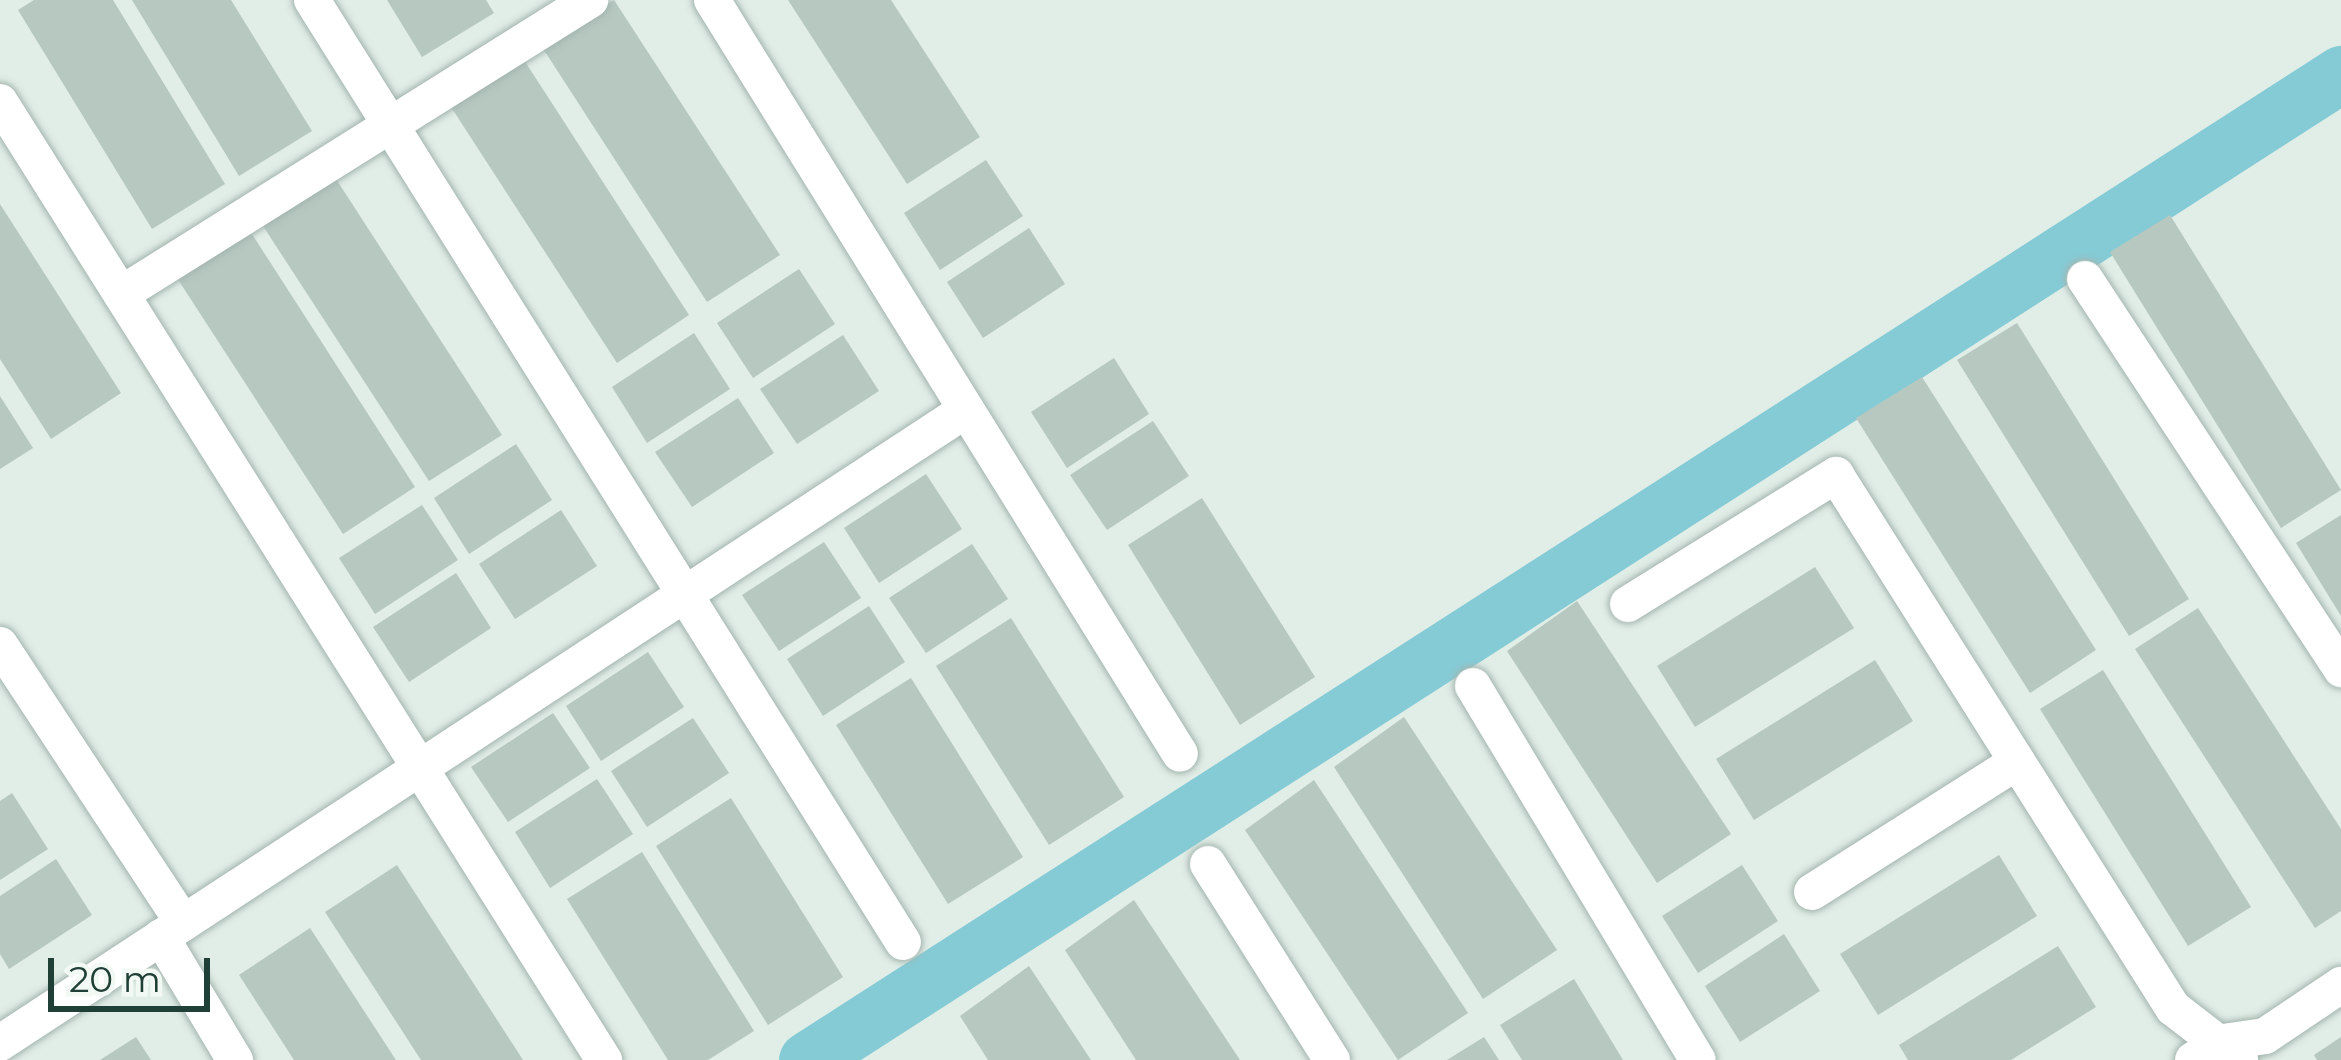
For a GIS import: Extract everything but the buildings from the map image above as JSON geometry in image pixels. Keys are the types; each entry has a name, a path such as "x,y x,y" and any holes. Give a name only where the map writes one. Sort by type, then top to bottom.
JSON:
{"street":[{"path":"312,0 902,942"},
{"path":"121,294 590,0"},
{"path":"712,0 1180,754"},
{"path":"0,102 604,1060"},
{"path":"2085,279 2341,668"},
{"path":"0,1043 966,410"},
{"path":"1628,604 1837,475 2173,1009 2218,1054 2265,1036 2341,985"},
{"path":"0,645 172,930 236,1060"},
{"path":"1473,686 1698,1060"},
{"path":"1812,892 2018,762"},
{"path":"1208,864 1332,1060"}],"waterway":[{"path":"807,1060 2341,74"}]}
